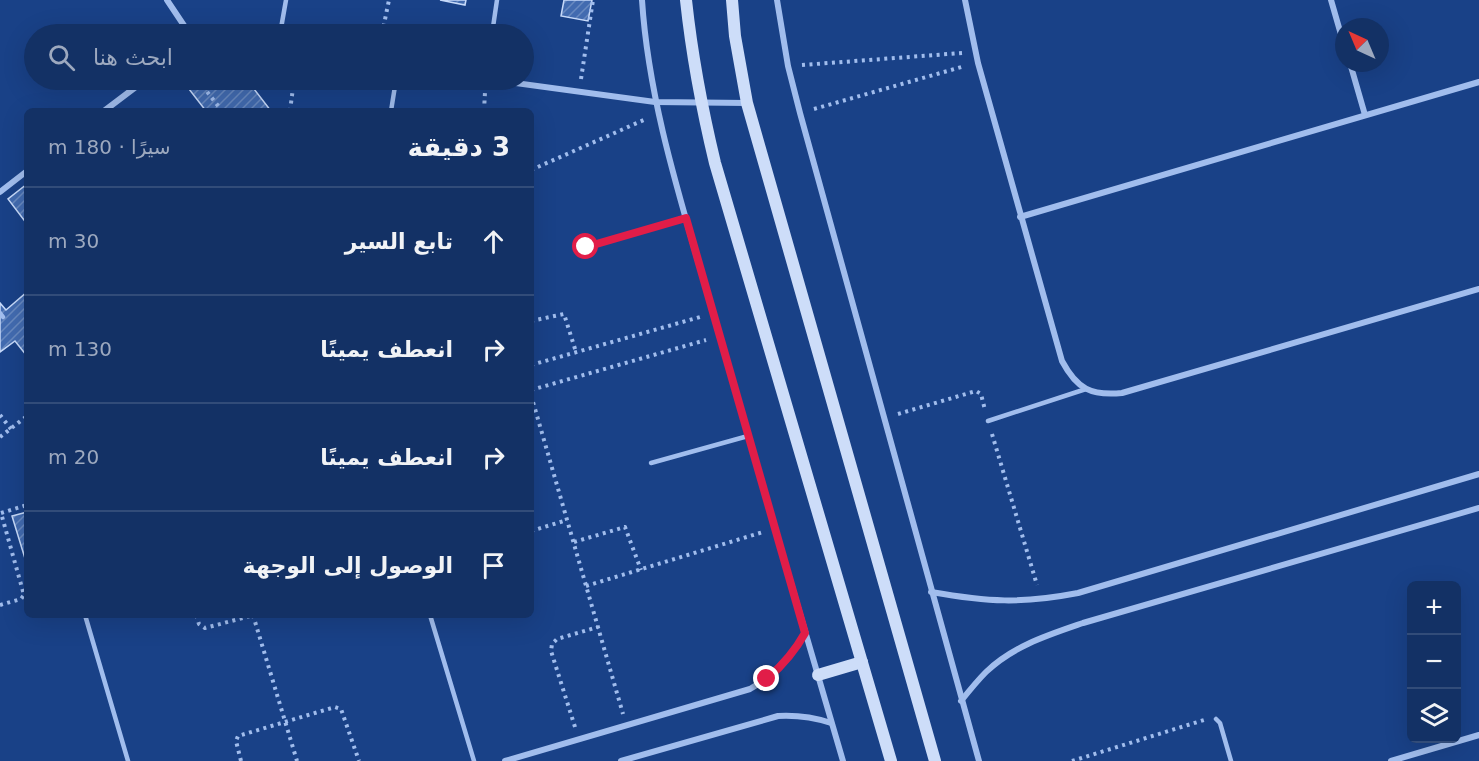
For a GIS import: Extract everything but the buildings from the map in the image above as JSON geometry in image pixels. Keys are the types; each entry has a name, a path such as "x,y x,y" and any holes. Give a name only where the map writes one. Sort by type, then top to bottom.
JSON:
{"street":[{"path":"167,0 183,24"},
{"path":"642,0 644,30 658,114 713,313 843,761"},
{"path":"686,0 700,102 715,163 891,761"},
{"path":"732,0 735,36 747,103 935,761"},
{"path":"777,0 788,66 800,113 979,761"},
{"path":"965,0 975,52 1062,362 1071,378 1086,389 1104,395 1122,393 1479,289"},
{"path":"1331,0 1336,18"},
{"path":"1353,72 1365,116"},
{"path":"1020,217 1479,82"},
{"path":"534,85 655,102 747,103"},
{"path":"110,108 133,90"},
{"path":"0,192 24,173"},
{"path":"931,592 979,600 1010,602 1041,600 1078,593 1479,474"},
{"path":"961,701 987,671 1014,650 1039,638 1083,623 1479,508"},
{"path":"505,761 750,689 783,665 805,633"},
{"path":"818,675 862,662"},
{"path":"621,761 778,716 814,717 831,723"},
{"path":"1390,761 1479,735"}],"lane":[{"path":"282,24 286,0"},
{"path":"493,24 497,0"},
{"path":"391,108 394,90"},
{"path":"586,247 686,218"},
{"path":"988,421 1086,389"},
{"path":"651,463 748,435"},
{"path":"86,618 128,761"},
{"path":"431,618 474,761"},
{"path":"1216,719 1220,723 1231,761"}],"path":[{"path":"384,24 389,0"},
{"path":"580,91 592,0"},
{"path":"788,66 975,52"},
{"path":"800,113 978,63"},
{"path":"206,90 220,108"},
{"path":"290,108 293,90"},
{"path":"484,108 486,90"},
{"path":"534,169 658,114"},
{"path":"534,364 713,313"},
{"path":"534,320 564,314 576,352"},
{"path":"534,389 720,336"},
{"path":"883,418 976,391 981,394 1041,600"},
{"path":"534,405 626,726"},
{"path":"0,415 10,429"},
{"path":"0,437 24,418"},
{"path":"0,605 21,600 24,595 1,513 24,507"},
{"path":"534,530 567,520"},
{"path":"574,542 625,527 641,570"},
{"path":"586,586 775,528"},
{"path":"197,618 199,624 205,628 243,618"},
{"path":"255,618 297,761"},
{"path":"579,740 551,651 552,644 557,639 598,627"},
{"path":"241,761 236,741 238,736 339,707 359,761"},
{"path":"1072,761 1211,717 1216,719"}],"route":[{"path":"586,247 686,218 805,633 783,665 767,679"}]}
